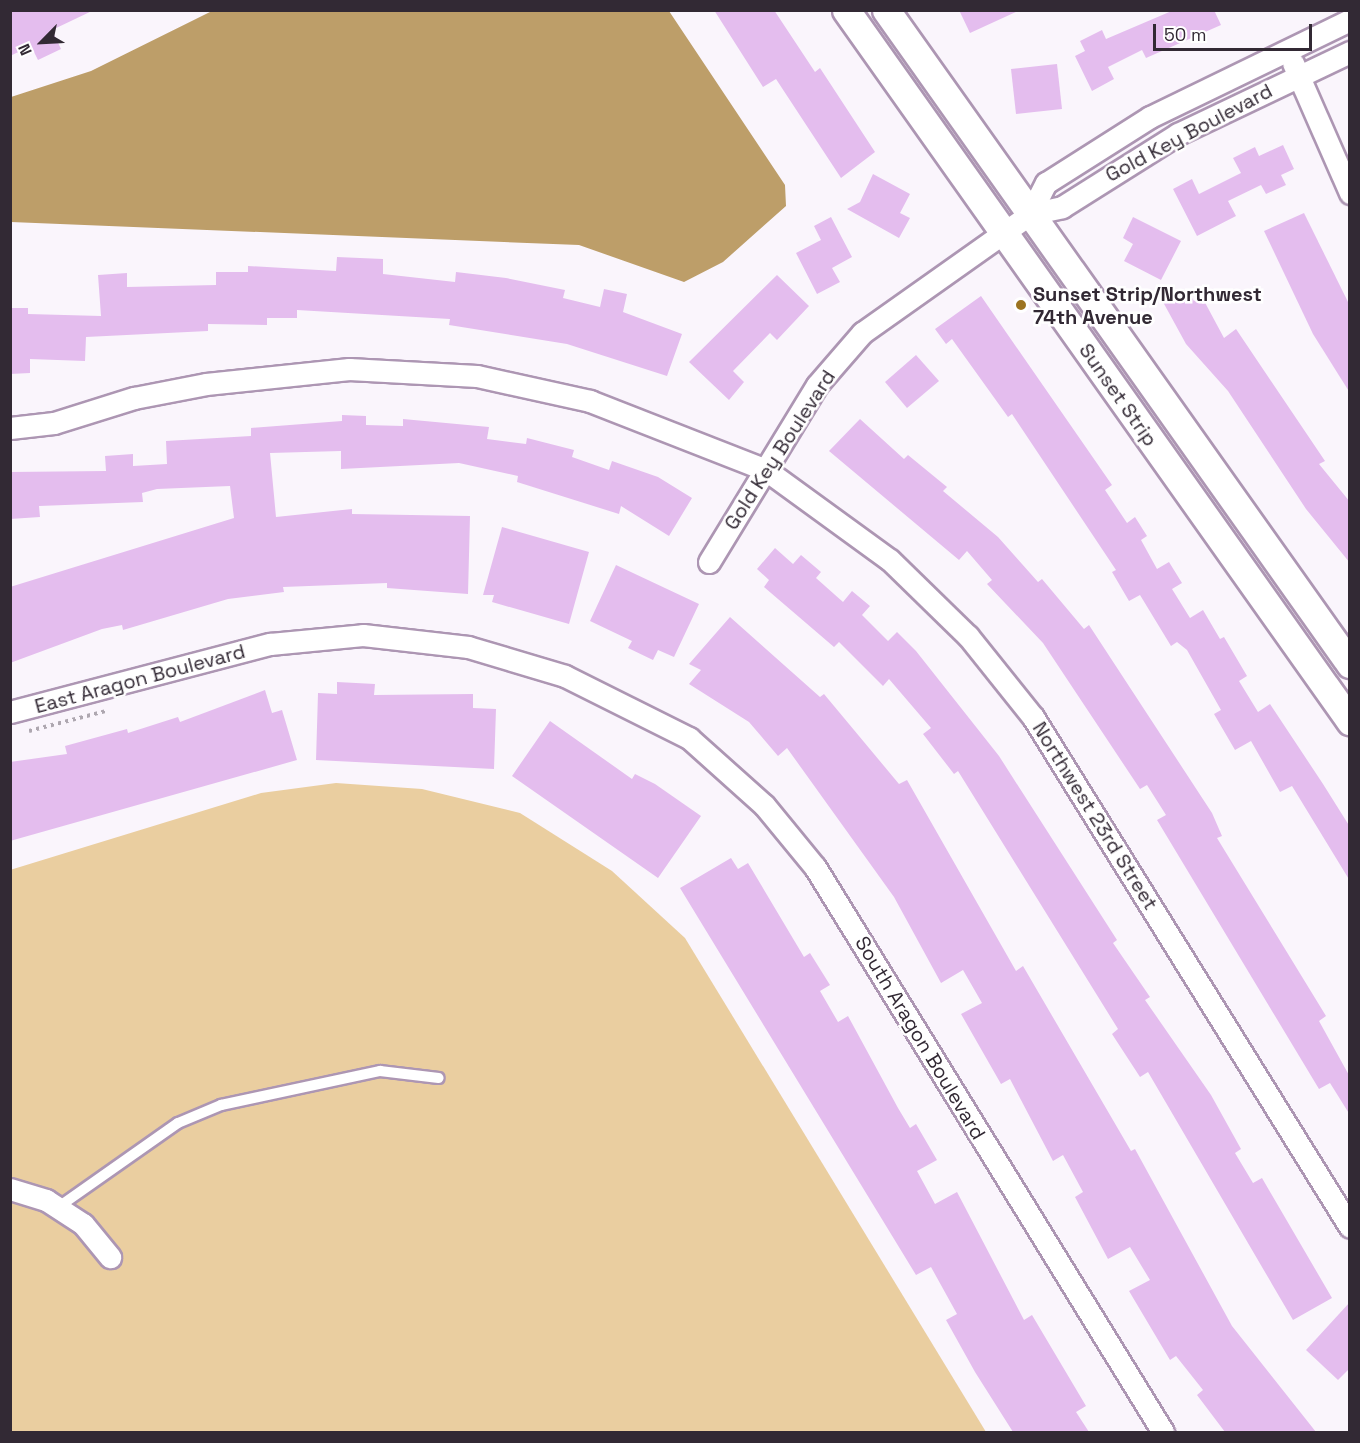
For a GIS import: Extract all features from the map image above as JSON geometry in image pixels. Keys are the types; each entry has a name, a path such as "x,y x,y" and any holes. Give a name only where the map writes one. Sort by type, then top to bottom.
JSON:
{"street":[{"name":"Sunset Strip","path":"846,10 1350,721"},
{"name":"Sunset Strip","path":"886,10 1350,664"},
{"name":"Gold Key Boulevard","path":"1030,214 1046,183 1150,117 1286,49 1350,20"},
{"path":"1286,49 1350,193"},
{"name":"Gold Key Boulevard","path":"709,561 817,385 862,333 1030,214 1062,207 1170,139 1350,52"},
{"name":"Northwest 23rd Street","path":"10,428 54,423 134,398 206,384 361,369 477,376 590,401 766,470 890,560 968,636 1033,717 1350,1227"},
{"name":"East Aragon Boulevard","path":"10,712 270,644 363,635 468,647 565,676 617,701"},
{"name":"South Aragon Boulevard","path":"617,701 688,738 764,805 815,867 1163,1432"},
{"path":"10,1189 57,1208 83,1224 110,1257"}],"lane":[{"path":"57,1208 178,1123 221,1105 380,1071 439,1078"}],"shaded area":[{"path":"214,10 669,11 785,185 786,206 723,262 684,282 579,245 11,222 11,97 91,71"},
{"path":"336,783 422,789 520,813 612,871 685,938 986,1432 11,1432 10,870 261,793"}],"building":[{"path":"10,10 94,10 52,30 61,49 38,60 31,46 10,56"},
{"path":"714,10 774,10 815,72 820,68 875,152 841,178 776,79 763,87"},
{"path":"959,10 1020,10 970,33"},
{"path":"1174,10 1214,10 1221,25 1146,58 1142,50 1108,67 1114,79 1092,91 1075,56 1085,51 1080,41 1102,30 1106,39"},
{"path":"1057,64 1062,109 1016,114 1011,69"},
{"path":"1283,145 1294,169 1281,175 1286,185 1266,194 1261,185 1228,201 1236,216 1197,236 1173,189 1192,179 1199,194 1241,173 1233,158 1255,147 1259,156"},
{"path":"873,174 910,194 900,213 910,218 899,238 847,209 860,202"},
{"path":"1304,213 1350,306 1350,393 1313,334 1264,231"},
{"path":"831,217 852,257 832,268 840,282 817,294 796,253 821,240 814,226"},
{"path":"1133,217 1181,241 1161,280 1124,261 1133,244 1123,238"},
{"path":"337,257 383,259 383,274 455,282 456,272 506,278 565,290 563,298 600,307 604,289 627,294 623,312 682,334 667,376 567,344 449,325 450,319 297,310 297,318 267,318 267,325 208,324 208,331 86,337 85,361 30,359 30,373 10,374 10,308 28,308 28,314 101,316 98,275 127,273 127,287 216,285 216,272 248,272 248,266 336,271"},
{"path":"777,275 809,306 777,340 770,333 733,371 744,382 729,400 689,362"},
{"path":"1187,289 1194,301 1202,297 1224,338 1236,329 1325,461 1319,464 1350,502 1350,563 1306,509 1228,391 1186,344 1163,302"},
{"path":"981,296 1112,485 1105,490 1127,523 1135,517 1147,536 1141,540 1157,569 1169,562 1182,583 1172,589 1190,618 1203,610 1220,639 1224,637 1247,676 1239,681 1258,712 1270,704 1323,784 1350,827 1350,881 1292,786 1280,792 1251,741 1235,750 1214,714 1221,710 1187,650 1177,642 1171,646 1140,595 1129,601 1112,572 1116,570 1012,414 1008,417 952,339 946,344 935,329"},
{"path":"916,355 939,381 907,408 885,382"},
{"path":"342,415 366,416 366,425 403,426 403,419 489,427 487,439 526,444 527,438 574,450 572,457 609,470 612,461 658,477 692,498 669,536 621,506 619,514 517,482 518,476 459,463 341,469 341,451 270,453 276,517 352,509 352,514 470,516 468,594 387,588 387,583 283,587 284,592 228,599 123,630 122,625 102,629 10,663 10,587 234,518 230,486 157,489 142,493 143,502 39,506 40,517 10,519 10,472 106,471 105,456 133,454 133,466 167,464 166,441 251,436 251,428 342,421"},
{"path":"860,419 904,459 908,455 947,487 943,491 998,537 1038,582 1042,579 1084,629 1089,625 1212,813 1222,836 1217,838 1326,1016 1319,1021 1350,1077 1350,1115 1330,1083 1319,1089 1157,820 1166,815 1147,785 1140,789 1043,643 987,584 992,580 967,551 959,560 829,451"},
{"path":"502,527 589,552 569,624 492,602 494,595 483,595"},
{"path":"775,548 793,564 801,555 821,572 816,578 843,602 852,591 870,606 862,615 888,641 897,632 916,651 999,756 1117,940 1113,943 1150,997 1145,1000 1211,1095 1241,1149 1235,1153 1253,1183 1262,1178 1332,1298 1293,1320 1148,1072 1140,1077 1112,1034 1118,1029 958,771 954,774 923,734 931,728 889,679 883,686 839,642 834,647 764,587 769,580 757,569"},
{"path":"616,565 699,604 674,657 658,650 653,660 628,648 632,641 590,621"},
{"path":"730,617 820,697 824,694 899,784 907,780 1016,971 1023,966 1131,1151 1135,1149 1232,1326 1316,1432 1225,1432 1197,1395 1203,1390 1176,1356 1170,1360 1129,1291 1150,1280 1130,1247 1108,1259 1075,1197 1083,1192 1063,1155 1053,1161 1010,1079 1001,1084 961,1014 982,1003 963,970 941,983 894,897 787,748 778,756 749,722 689,684 701,670 689,664"},
{"path":"337,682 375,684 374,695 473,694 473,708 496,709 494,769 316,760 318,693 337,694"},
{"path":"265,690 272,713 282,710 297,760 10,841 10,762 67,754 65,746 127,729 128,733 178,717 180,722"},
{"path":"550,721 632,779 635,774 655,784 701,816 658,878 512,776"},
{"path":"731,858 738,869 748,863 804,957 810,953 830,985 820,991 838,1022 848,1016 910,1128 916,1124 937,1160 917,1171 935,1204 957,1192 1024,1320 1032,1315 1086,1406 1076,1412 1089,1432 1013,1432 975,1372 946,1320 957,1314 931,1267 916,1275 680,888"},
{"path":"1350,1302 1350,1368 1338,1380 1306,1350"}],"place":[{"name":"Sunset Strip/Northwest 74th Avenue","path":"1021,305"}]}
